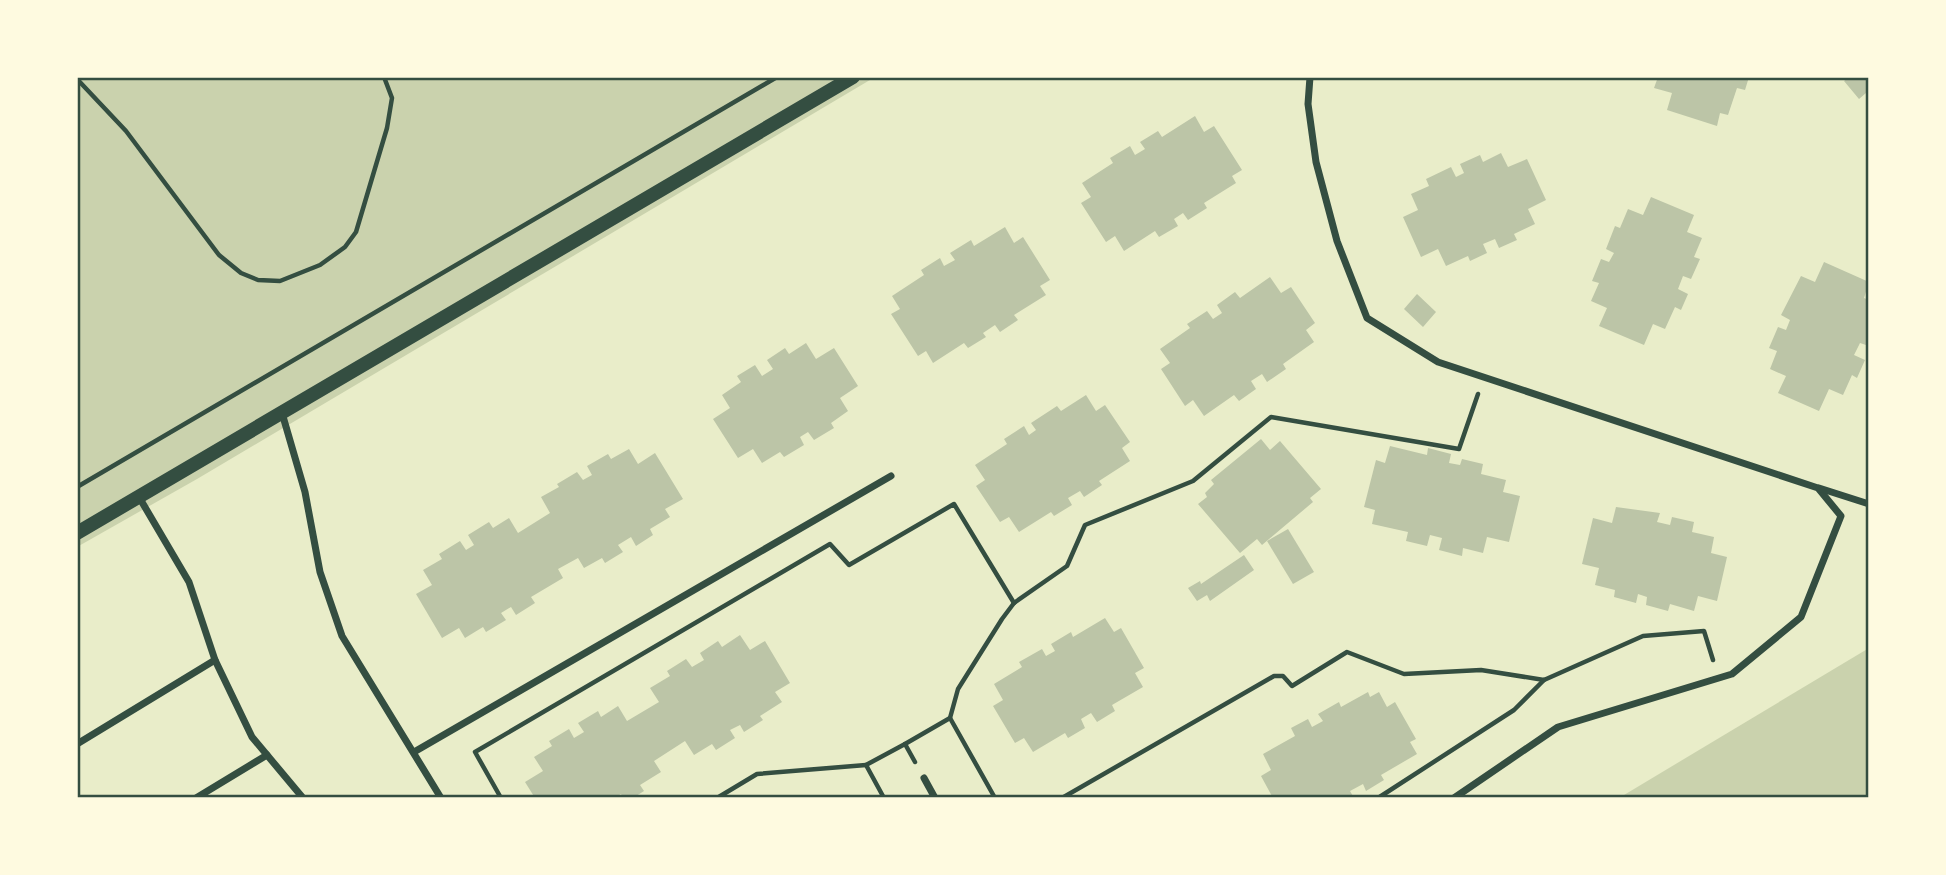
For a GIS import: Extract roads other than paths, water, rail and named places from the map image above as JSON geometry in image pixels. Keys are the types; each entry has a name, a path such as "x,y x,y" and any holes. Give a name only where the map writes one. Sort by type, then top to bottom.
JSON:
{"main road":[{"path":"77,533 848,78"}],"street":[{"path":"1310,77 1308,104 1316,162 1337,241 1367,318 1438,362 1869,504"},
{"path":"282,413 301,479 320,572 342,636 441,798"},
{"path":"414,752 891,476"},
{"path":"1454,798 1558,727 1732,674 1801,617 1841,516 1818,488"},
{"path":"139,497 189,582 215,660 252,737 303,798"},
{"path":"77,744 215,660"},
{"path":"196,798 267,755"},
{"path":"924,778 935,798"}]}
